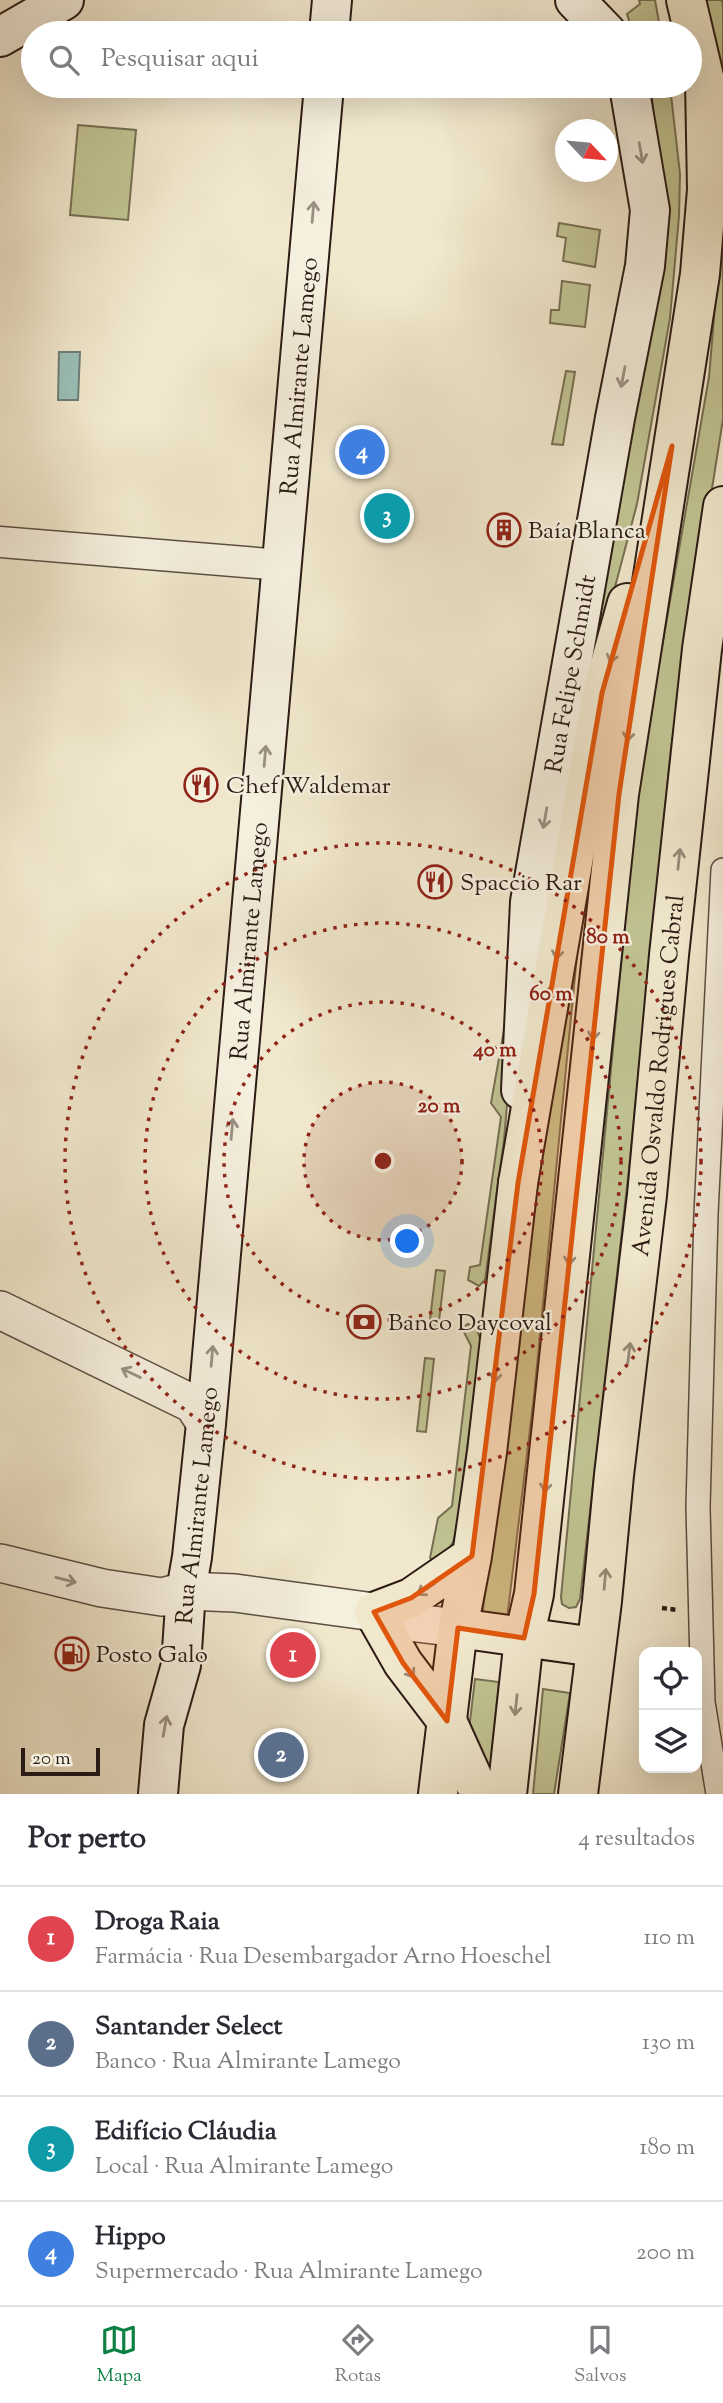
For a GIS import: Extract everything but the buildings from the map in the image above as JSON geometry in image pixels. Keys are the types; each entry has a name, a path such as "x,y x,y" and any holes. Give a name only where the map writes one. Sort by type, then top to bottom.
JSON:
{"main road":[{"path":"28,21 64,0"},
{"path":"330,21 332,0"},
{"path":"575,0 595,21"},
{"path":"686,0 691,21"},
{"path":"0,37 21,25"},
{"path":"507,1794 524,1637 535,1584 619,794 671,446 700,274 707,190 705,81 702,68"},
{"name":"Rua Almirante Lamego","path":"158,1794 164,1725 181,1665 186,1591 206,1424 323,98"},
{"name":"Rua Felipe Schmidt","path":"518,1183 530,902 615,418 645,266 650,211 631,98"},
{"path":"438,1794 458,1628 472,1556 487,1452 518,1183 602,693 671,446"},
{"name":"Avenida Osvaldo Rodrigues Cabral","path":"578,1794 603,1601 614,1475 648,1195 669,955 702,649 723,506"},
{"path":"472,1556 411,1598 374,1612 403,1663 447,1721 480,1794"},
{"path":"458,1628 595,1647"}],"street":[{"path":"0,542 282,565"},
{"path":"718,1794 703,1702 698,1507 705,1239 723,870"},
{"path":"0,1310 193,1404 206,1424"},
{"path":"0,1563 102,1588 162,1597 186,1591 235,1593 374,1612 408,1622 458,1628"}],"path":[{"path":"662,1608 679,1610"}],"highlighted area":[{"path":"672,446 619,794 534,1594 524,1638 458,1628 447,1721 403,1663 374,1612 411,1598 472,1556 518,1183 602,693"}],"green space":[{"path":"639,0 655,0 659,21 629,21 627,14 640,4"},
{"path":"700,0 722,0 723,7 723,419 671,748 629,1169 580,1599 576,1607 569,1608 562,1604 561,1597 638,785 709,377 722,222"},
{"path":"652,98 671,98 680,174 670,318 637,504 594,666 561,752 662,210"},
{"path":"78,125 136,130 128,220 70,215"},
{"path":"559,223 600,230 595,267 563,261 566,238 557,236"},
{"path":"562,281 590,285 585,327 550,323 551,310 559,310"},
{"path":"566,371 575,372 563,445 552,444"},
{"path":"581,915 534,1396 507,1619 482,1618 549,1062"},
{"path":"516,963 519,965 504,1140 485,1280 479,1286 468,1280 470,1267 480,1265 501,1117 491,1103"},
{"path":"436,1270 445,1271 438,1329 429,1328"},
{"path":"468,1324 476,1328 481,1340 457,1527 453,1542 438,1567 430,1558 438,1518 452,1506 471,1346 462,1328"},
{"path":"425,1358 434,1359 426,1432 417,1431"},
{"path":"475,1679 499,1682 489,1777 468,1738"},
{"path":"543,1689 570,1693 554,1794 533,1794"}],"water":[{"path":"59,352 80,352 78,400 58,400"}],"place":[{"name":"Hippo","path":"362,452"},
{"name":"Edifício Cláudia","path":"387,516"},
{"name":"Baía Blanca","path":"504,530"},
{"name":"Chef Waldemar","path":"201,785"},
{"name":"Spaccio Rar","path":"435,882"},
{"name":"Banco Daycoval","path":"364,1322"},
{"name":"Posto Galo","path":"72,1654"},
{"name":"Droga Raia","path":"293,1655"},
{"name":"Santander Select","path":"281,1755"}]}
